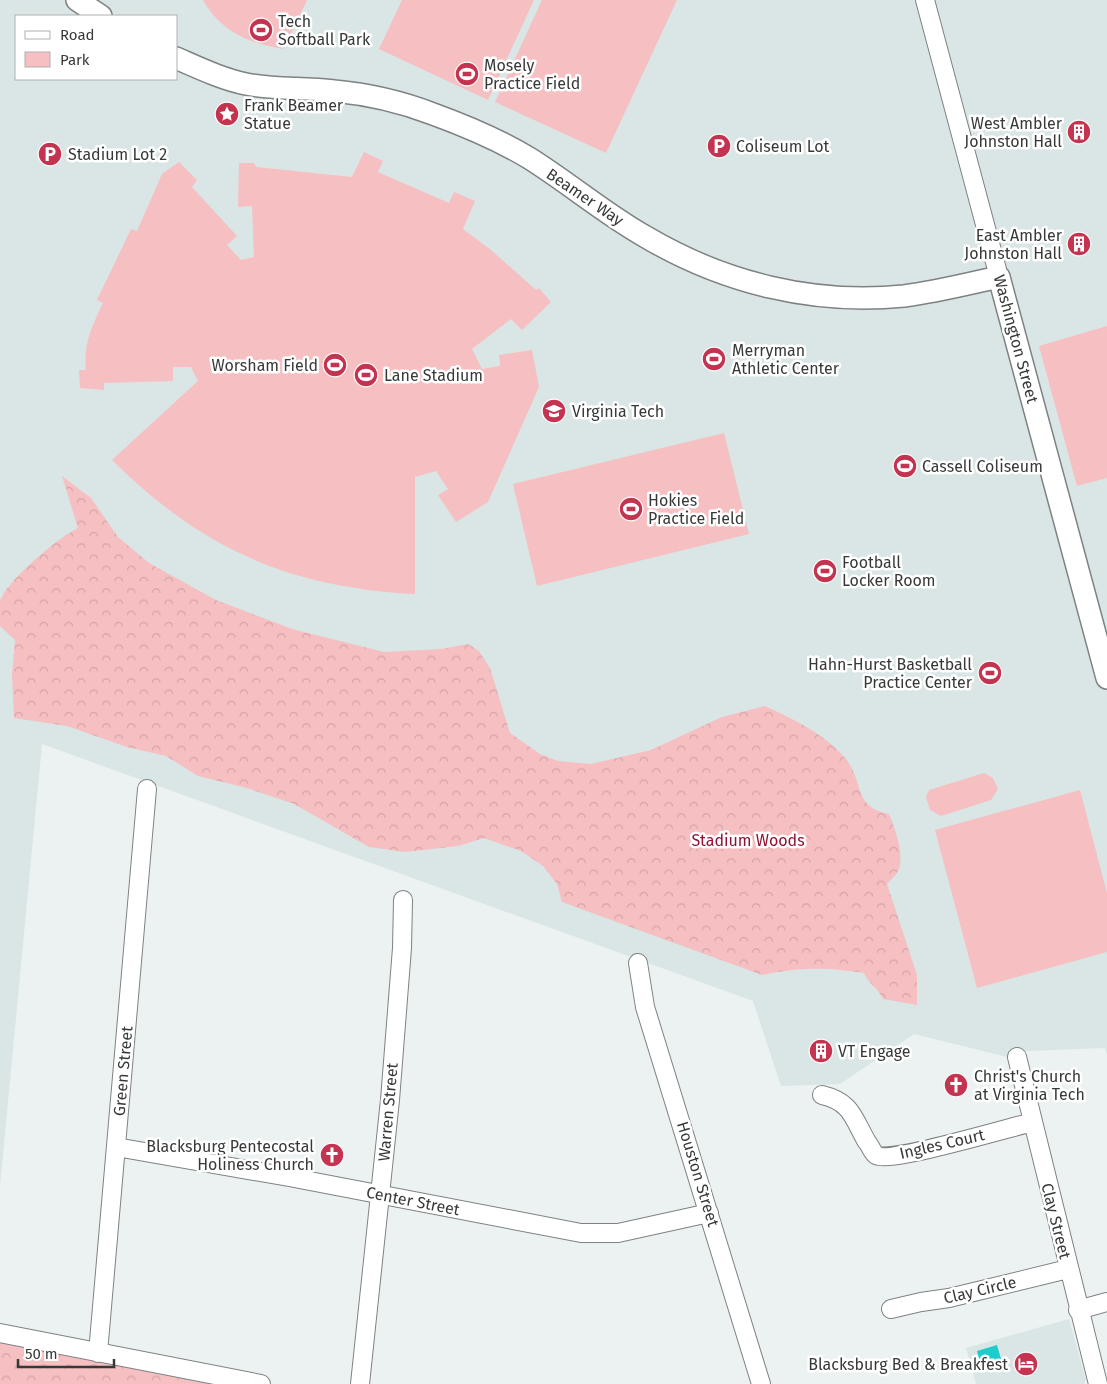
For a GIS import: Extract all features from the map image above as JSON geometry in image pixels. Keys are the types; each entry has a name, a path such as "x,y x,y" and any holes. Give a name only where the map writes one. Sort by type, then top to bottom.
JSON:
{"main road":[{"path":"77,0 100,15"},
{"name":"Beamer Way","path":"178,59 203,70 247,84 334,91 386,100 432,113 500,142 529,159 609,214 676,254 731,277 763,287 823,296 902,296 999,277"},
{"name":"Washington Street","path":"999,277 1107,678"}],"street":[{"name":"Washington Street","path":"925,0 999,277"},
{"name":"Green Street","path":"98,1353 147,789"},
{"name":"Warren Street","path":"360,1384 381,1194 402,948 403,900"},
{"name":"Houston Street","path":"638,963 645,1007 761,1384"},
{"name":"Clay Street","path":"1017,1057 1078,1310 1098,1384"},
{"name":"Ingles Court","path":"822,1095 842,1102 853,1113 859,1128 876,1154 880,1156 918,1153 1032,1122"},
{"name":"Center Street","path":"116,1147 594,1234 618,1233 709,1212"},
{"name":"Clay Circle","path":"892,1309 949,1298 1068,1269"},
{"path":"1078,1310 1107,1302"},
{"path":"0,1333 261,1384"}],"shaded area":[{"name":"Virginia Tech","path":"0,0 1107,0 1107,1055 1105,1048 1027,1051 1007,1057 914,1034 840,1084 781,1086 753,1001 42,744 0,1186"},
{"name":"Blacksburg Bed & Breakfest","path":"1069,1319 1086,1380 1084,1384 976,1384 966,1348"}],"green space":[{"name":"Tech Softball Park","path":"203,0 307,0 284,49 259,44 227,28 210,11"},
{"name":"Mosely Practice Field","path":"402,0 534,0 488,100 379,49"},
{"path":"542,0 677,0 606,153 495,102"},
{"name":"Lane Stadium","path":"364,152 383,161 378,172 449,203 454,192 475,201 463,229 491,250 536,290 539,288 551,302 522,330 511,319 472,349 482,369 500,366 499,355 532,350 539,387 488,502 456,522 438,495 448,489 436,471 415,477 415,594 369,590 327,583 287,572 250,558 214,540 179,518 112,460 198,381 191,367 173,367 173,381 104,383 104,390 80,388 79,370 86,370 87,344 103,303 97,300 131,229 137,231 162,174 179,162 197,180 192,187 237,236 227,245 241,260 254,257 252,206 238,207 239,163 254,163 256,167 352,177"},
{"path":"1107,326 1107,478 1077,486 1039,346"},
{"name":"Hokies Practice Field","path":"724,433 749,534 537,586 513,484"},
{"name":"Stadium Woods","path":"62,476 91,498 118,537 149,563 216,600 292,629 384,652 441,649 468,644 479,651 490,668 510,733 540,754 558,761 591,764 651,750 722,717 765,706 818,734 845,758 851,767 864,800 869,806 877,811 889,814 898,841 900,863 898,871 887,884 917,975 917,1005 883,999 864,973 813,969 788,970 762,975 562,902 557,884 543,866 521,851 484,838 458,846 405,852 369,847 294,804 247,788 198,776 166,756 127,747 67,726 14,718 12,675 15,640 0,626 0,602 4,593 22,572 58,541 78,528"},
{"path":"984,773 993,778 998,789 991,800 941,816 930,810 926,797 929,790"},
{"path":"1080,790 1107,893 1107,952 977,988 935,830"},
{"path":"0,1342 221,1384 0,1384"}],"water":[{"path":"997,1345 1001,1359 995,1360 994,1358 980,1362 977,1351"}],"place":[{"name":"Tech Softball Park","path":"261,30"},
{"name":"Mosely Practice Field","path":"467,74"},
{"name":"Frank Beamer Statue","path":"227,114"},
{"name":"West Ambler Johnston Hall","path":"1079,132"},
{"name":"Coliseum Lot","path":"719,146"},
{"name":"Stadium Lot 2","path":"50,154"},
{"name":"East Ambler Johnston Hall","path":"1079,244"},
{"name":"Merryman Athletic Center","path":"714,359"},
{"name":"Worsham Field","path":"335,365"},
{"name":"Lane Stadium","path":"366,375"},
{"name":"Virginia Tech","path":"554,411"},
{"name":"Cassell Coliseum","path":"905,466"},
{"name":"Hokies Practice Field","path":"631,509"},
{"name":"Football Locker Room","path":"825,571"},
{"name":"Hahn-Hurst Basketball Practice Center","path":"990,673"},
{"name":"VT Engage","path":"821,1051"},
{"name":"Christ's Church at Virginia Tech","path":"956,1085"},
{"name":"Blacksburg Pentecostal Holiness Church","path":"332,1155"},
{"name":"Blacksburg Bed & Breakfest","path":"1026,1364"}]}
